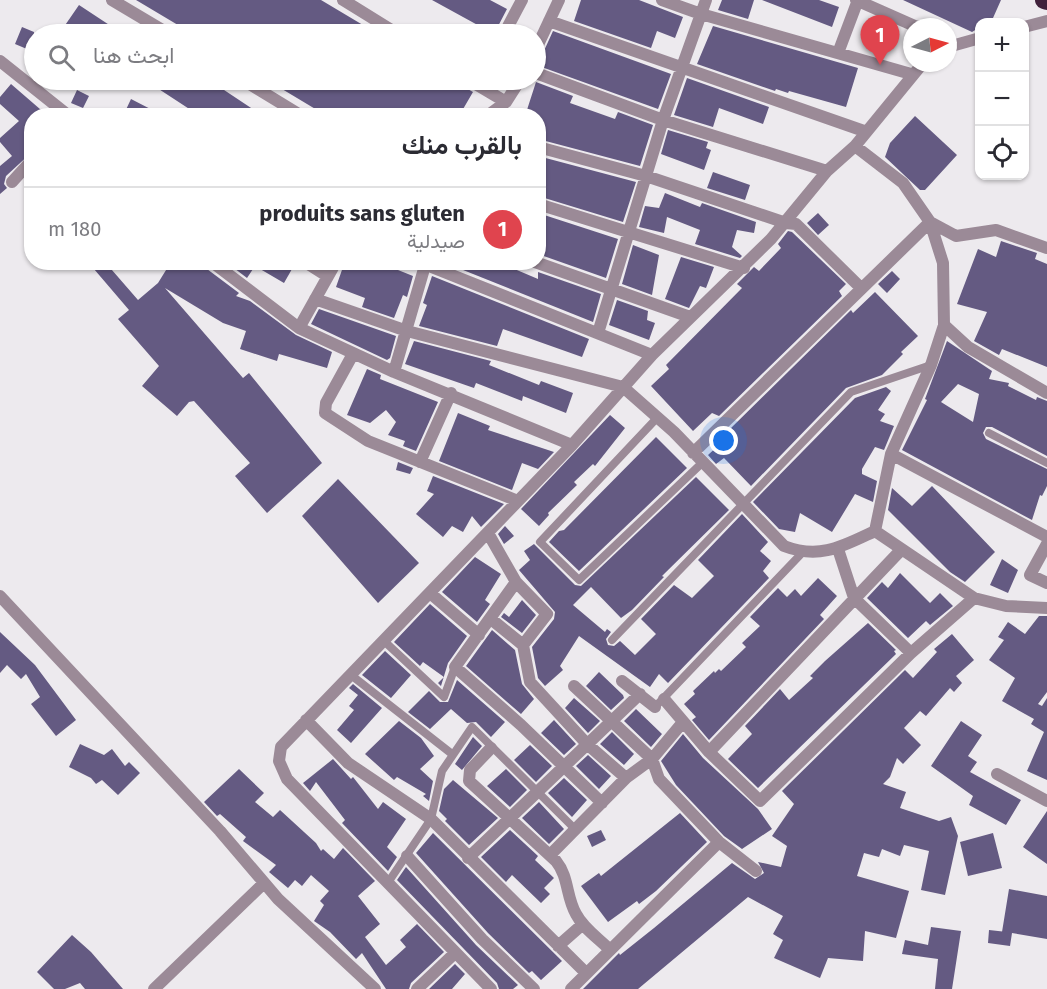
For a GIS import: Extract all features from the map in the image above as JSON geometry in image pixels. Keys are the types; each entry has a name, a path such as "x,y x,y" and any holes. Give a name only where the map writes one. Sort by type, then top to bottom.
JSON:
{"street":[{"path":"112,0 152,24"},
{"path":"343,0 382,24"},
{"path":"509,24 522,0"},
{"path":"546,27 559,0"},
{"path":"472,989 487,984 387,884 283,774 279,761 281,747 572,445 652,354 744,268 786,223 827,171 855,146 864,131 911,74 701,14 662,0"},
{"path":"598,333 663,120 706,0"},
{"path":"838,53 857,0 903,21"},
{"path":"549,21 864,131"},
{"path":"1029,26 1047,21"},
{"path":"957,43 975,39"},
{"path":"0,61 24,80"},
{"path":"546,77 663,120 827,171"},
{"path":"36,90 59,108"},
{"path":"259,90 289,108"},
{"path":"486,90 506,102"},
{"path":"498,108 506,102 514,90"},
{"path":"855,146 903,183 930,222 943,263 944,325 931,364 891,454 875,531"},
{"path":"546,149 646,176 786,223 796,224 861,288"},
{"path":"12,182 24,169"},
{"path":"546,207 744,268"},
{"path":"930,222 956,236 996,230 1047,248"},
{"path":"693,453 930,222"},
{"path":"546,267 690,317"},
{"path":"223,270 299,328 394,372 451,393 572,445"},
{"path":"318,270 327,276"},
{"path":"299,328 331,270"},
{"path":"394,372 407,331 421,270"},
{"path":"440,270 652,354"},
{"path":"315,299 407,331 622,387 656,419 674,432 784,546 802,553 838,549 875,531"},
{"path":"944,325 968,347 1047,393"},
{"path":"353,354 326,403 325,413 368,441 518,501"},
{"path":"420,462 451,393"},
{"path":"891,454 1047,537"},
{"path":"875,531 974,598 1006,606 1047,608"},
{"path":"488,533 516,582 547,614 523,645"},
{"path":"1047,543 1030,575 1047,583"},
{"path":"838,549 854,598 911,653"},
{"path":"709,752 901,550"},
{"path":"516,582 455,668 521,725 562,767 602,803"},
{"path":"430,593 479,635"},
{"path":"0,596 220,831 278,899 375,989"},
{"path":"622,681 639,694 659,703 683,722 709,752 760,801 911,653 974,598"},
{"path":"491,618 523,645 530,682 587,744 626,778"},
{"path":"574,687 652,759 659,779 719,842 756,871"},
{"path":"468,858 639,694"},
{"path":"306,720 348,763 431,819 585,972"},
{"path":"550,855 626,778 652,759 683,722"},
{"path":"491,748 470,770 469,781 550,855 565,875 572,904 583,924 609,949"},
{"path":"997,774 1047,801"},
{"path":"571,989 585,972 719,842"},
{"path":"406,856 482,939 534,989"},
{"path":"154,989 264,883"},
{"path":"558,946 583,924"},
{"path":"417,989 455,953"}],"lane":[{"path":"612,640 851,392 931,364"},
{"path":"656,419 540,542 579,580 702,463"},
{"path":"989,433 1047,463"},
{"path":"659,703 802,553"},
{"path":"384,641 444,697 455,668"},
{"path":"351,675 452,754"},
{"path":"387,884 431,819 442,771 472,727 575,829"}],"building":[{"path":"136,0 321,0 361,24 176,24"},
{"path":"432,0 490,0 507,9 499,24 476,24"},
{"path":"581,0 639,0 683,17 675,38 657,31 651,48 574,21"},
{"path":"722,0 754,0 748,19 718,10"},
{"path":"762,0 819,0 839,7 832,27"},
{"path":"903,0 1001,0 993,18 975,18 975,30 972,32 957,25 957,18 942,18"},
{"path":"79,5 108,24 66,24"},
{"path":"713,26 858,68 846,107 789,91 788,93 776,89 775,91 697,64"},
{"path":"22,27 24,28 24,48 15,44"},
{"path":"553,31 671,74 658,109 546,69 546,46"},
{"path":"687,78 769,107 763,124 719,108 713,127 674,115"},
{"path":"11,84 39,108 24,108 24,159 6,176 4,184 7,188 0,194 0,166 12,156 0,142 0,138 19,121 0,104 0,97"},
{"path":"546,86 573,96 570,103 615,119 618,112 653,125 640,166 546,141 546,108 528,108 533,90 546,90"},
{"path":"77,90 89,96 83,108 71,103"},
{"path":"160,90 224,90 251,108 188,108"},
{"path":"284,90 470,90 473,92 464,108 314,108"},
{"path":"131,99 148,108 127,108"},
{"path":"915,116 957,155 925,190 920,190 885,157 890,143"},
{"path":"668,130 708,142 706,148 711,150 704,170 661,154"},
{"path":"546,158 636,182 623,222 546,198"},
{"path":"713,172 750,185 745,200 707,188"},
{"path":"665,193 700,207 702,203 756,222 754,233 737,230 732,247 742,256 740,258 695,244 700,230 667,217 664,233 639,227 645,206 659,208"},
{"path":"818,213 829,225 818,235 807,223"},
{"path":"546,216 618,239 606,278 546,257"},
{"path":"788,231 792,232 846,284 839,291 842,296 719,416 712,413 693,431 651,386 669,369 666,365 742,288 737,284 754,267 759,271 781,248 778,244"},
{"path":"1001,241 1037,253 1035,259 1047,264 1047,367 1002,349 999,355 974,341 987,312 957,304 978,249 996,257"},
{"path":"633,245 659,255 652,295 622,284"},
{"path":"681,257 714,267 706,288 700,286 689,308 665,299"},
{"path":"95,270 112,270 138,300 158,283 166,270 208,270 239,293 236,296 250,301 296,335 332,352 327,368 279,354 277,361 240,349 246,331 223,323 165,288 243,378 249,373 322,463 267,513 235,476 250,463 194,401 189,402 177,416 142,386 159,366 118,319 129,310"},
{"path":"236,270 252,270 247,278"},
{"path":"262,270 291,270 284,283"},
{"path":"342,270 398,270 413,276 407,297 403,295 394,318 362,307 365,298 336,287"},
{"path":"463,270 517,270 538,279 538,272 601,294 593,322"},
{"path":"892,271 900,279 887,293 878,284"},
{"path":"432,276 589,339 582,357 503,329 497,346 419,326 427,305 423,303"},
{"path":"875,292 918,336 901,352 903,354 882,375 846,388 751,486 724,458 716,464 708,455 734,431 731,428 851,310 853,313"},
{"path":"617,300 648,311 647,320 655,323 649,340 609,325"},
{"path":"319,309 396,336 390,358 387,360 311,324"},
{"path":"414,341 491,361 489,365 539,385 541,381 573,393 566,413 523,396 522,401 476,383 474,388 405,364"},
{"path":"947,341 992,371 989,379 1009,383 1008,386 1036,400 1037,397 1047,401 1047,456 992,427 986,427 983,433 986,439 1047,469 1047,486 1042,496 1040,495 1032,520 902,450 927,400 925,399","holes":["958,384 979,394 973,422 941,402"]},
{"path":"367,369 381,375 380,379 438,402 416,451 403,446 405,441 388,435 396,422 386,410 370,423 347,415"},
{"path":"886,387 891,391 878,410 885,414 880,421 894,426 884,450 875,447 862,469 862,474 877,481 873,502 855,494 832,532 800,513 795,532 779,529 753,502 855,398"},
{"path":"458,413 490,426 488,430 554,452 538,469 522,463 512,490 439,461"},
{"path":"610,415 625,428 595,466 593,464 574,482 577,485 548,513 549,515 539,526 521,509"},
{"path":"656,437 687,468 579,571 549,542 559,531 564,530"},
{"path":"398,462 413,468 410,474 396,470"},
{"path":"433,476 504,504 481,527 472,516 463,532 452,526 443,537 416,514 434,494 427,491"},
{"path":"696,477 729,510 662,576 664,577 632,610 621,618 591,587 573,605 605,632 607,629 611,632 606,639 608,645 614,646 620,641 635,655 656,634 641,619 674,585 692,598 714,576 698,560 742,514 768,542 760,551 771,561 763,571 769,578 668,683 659,674 650,687 579,636 560,666 563,670 545,686 538,678 532,647 554,619 555,612 519,570 530,560 524,551 534,544 575,585 581,586"},
{"path":"338,479 419,563 378,603 302,516"},
{"path":"932,486 995,552 965,582 950,572 888,510 892,488 912,506"},
{"path":"505,526 514,536 504,544 498,534"},
{"path":"475,557 501,574 485,600 490,604 477,622 442,592"},
{"path":"1002,559 1018,570 1008,593 990,585"},
{"path":"900,573 930,603 940,593 953,606 930,625 926,621 908,638 867,598 882,582 888,588"},
{"path":"818,578 837,596 820,615 824,619 709,740 692,720 696,717 684,704 695,694 693,691 714,671 715,673 719,669 721,671 746,647 742,643 760,626 750,617 778,588 787,597 795,589 801,596"},
{"path":"522,600 536,615 522,633 501,617 504,613 509,617"},
{"path":"430,604 467,636 448,663 444,677 423,662 420,666 394,642"},
{"path":"1039,616 1047,616 1047,692 1038,704 1042,706 1047,698 1047,780 1027,771 1044,732 1031,724 1034,719 1002,701 1015,678 989,660 1004,640 998,637 1008,622 1025,634"},
{"path":"868,623 896,650 894,651 896,654 758,788 728,759 752,734 745,726 780,689 789,700 813,678 810,676 825,661"},
{"path":"492,630 515,650 522,684 534,699 521,714 466,666"},
{"path":"0,632 35,665 76,720 56,736 31,704 40,697 26,674 21,679 7,665 0,673"},
{"path":"952,634 974,660 956,676 962,683 954,692 950,688 926,716 920,711 904,728 921,745 903,764 897,758 890,777 883,784 906,792 900,808 939,821 951,817 958,836 945,895 921,890 929,851 904,845 900,856 882,849 879,857 864,853 857,876 909,891 896,938 865,931 863,961 828,958 820,978 774,958 783,940 773,934 783,916 748,897 638,989 583,989 619,953 620,955 654,928 732,863 755,879 764,873 758,862 781,867 787,846 772,836 794,804 782,791 905,670 913,678 937,652 934,649"},
{"path":"385,651 411,675 391,698 362,675"},
{"path":"599,672 624,698 611,710 586,686"},
{"path":"457,680 505,722 491,737 476,722 467,723 451,709 430,729 408,712 429,691 440,702 448,702"},
{"path":"353,684 382,708 351,743 337,730 354,710 349,706 358,695 349,688"},
{"path":"574,698 600,721 588,733 565,708"},
{"path":"636,709 662,734 651,747 624,721"},
{"path":"554,720 576,744 564,755 541,733"},
{"path":"399,721 421,738 434,756 420,769 433,781 429,801 423,796 426,794 397,777 394,780 365,754"},
{"path":"961,721 982,735 968,756 977,762 970,772 1021,800 1006,825 969,805 973,796 931,766"},
{"path":"612,732 634,754 624,765 600,744"},
{"path":"683,734 703,758 758,809 772,829 742,849 724,836 676,785 661,761"},
{"path":"473,737 482,746 462,770 455,764"},
{"path":"80,744 104,755 112,749 125,766 129,762 140,773 118,795 102,780 96,784 91,778 69,767"},
{"path":"530,745 552,766 536,782 514,760"},
{"path":"588,755 611,776 599,789 576,766"},
{"path":"333,759 351,779 353,777 378,809 383,802 406,819 387,847 397,857 388,871 342,823 345,820 316,782 310,791 303,783"},
{"path":"239,769 264,793 255,802 273,817 280,810 316,843 321,851 323,849 334,859 343,848 375,881 358,896 380,924 365,937 386,965 406,947 400,940 417,924 444,952 411,983 409,989 386,989 362,953 356,959 330,932 314,921 324,905 320,901 329,891 311,875 302,886 295,880 288,888 269,872 276,865 243,841 246,837 220,814 217,816 204,802"},
{"path":"506,769 527,790 510,807 487,786"},
{"path":"564,778 587,800 572,817 548,793"},
{"path":"453,780 498,818 469,845 445,821 447,819 439,811 444,789"},
{"path":"539,802 564,829 549,844 522,818"},
{"path":"1047,811 1047,864 1023,847"},
{"path":"680,813 707,842 656,891 639,904 637,901 608,922 581,886 599,873 601,876"},
{"path":"510,830 538,856 535,860 554,878 544,888 550,894 541,903 512,875 506,882 481,857"},
{"path":"601,830 606,840 592,847 587,836"},
{"path":"433,833 562,961 541,980 532,971 529,973 488,933 416,853"},
{"path":"993,833 1002,868 968,876 960,842"},
{"path":"406,867 476,945 518,985 513,989 499,989 497,983 397,880"},
{"path":"1009,889 1047,896 1047,939 1012,933 1010,946 988,943 989,930 1002,931"},
{"path":"931,927 961,931 952,989 935,989 938,959 902,954 905,940 928,945"},
{"path":"72,935 91,952 123,989 85,989 80,983 65,989 54,989 37,972"},
{"path":"455,964 465,974 452,989 429,989"}],"place":[{"name":"produits sans gluten","path":"880,65"}]}
